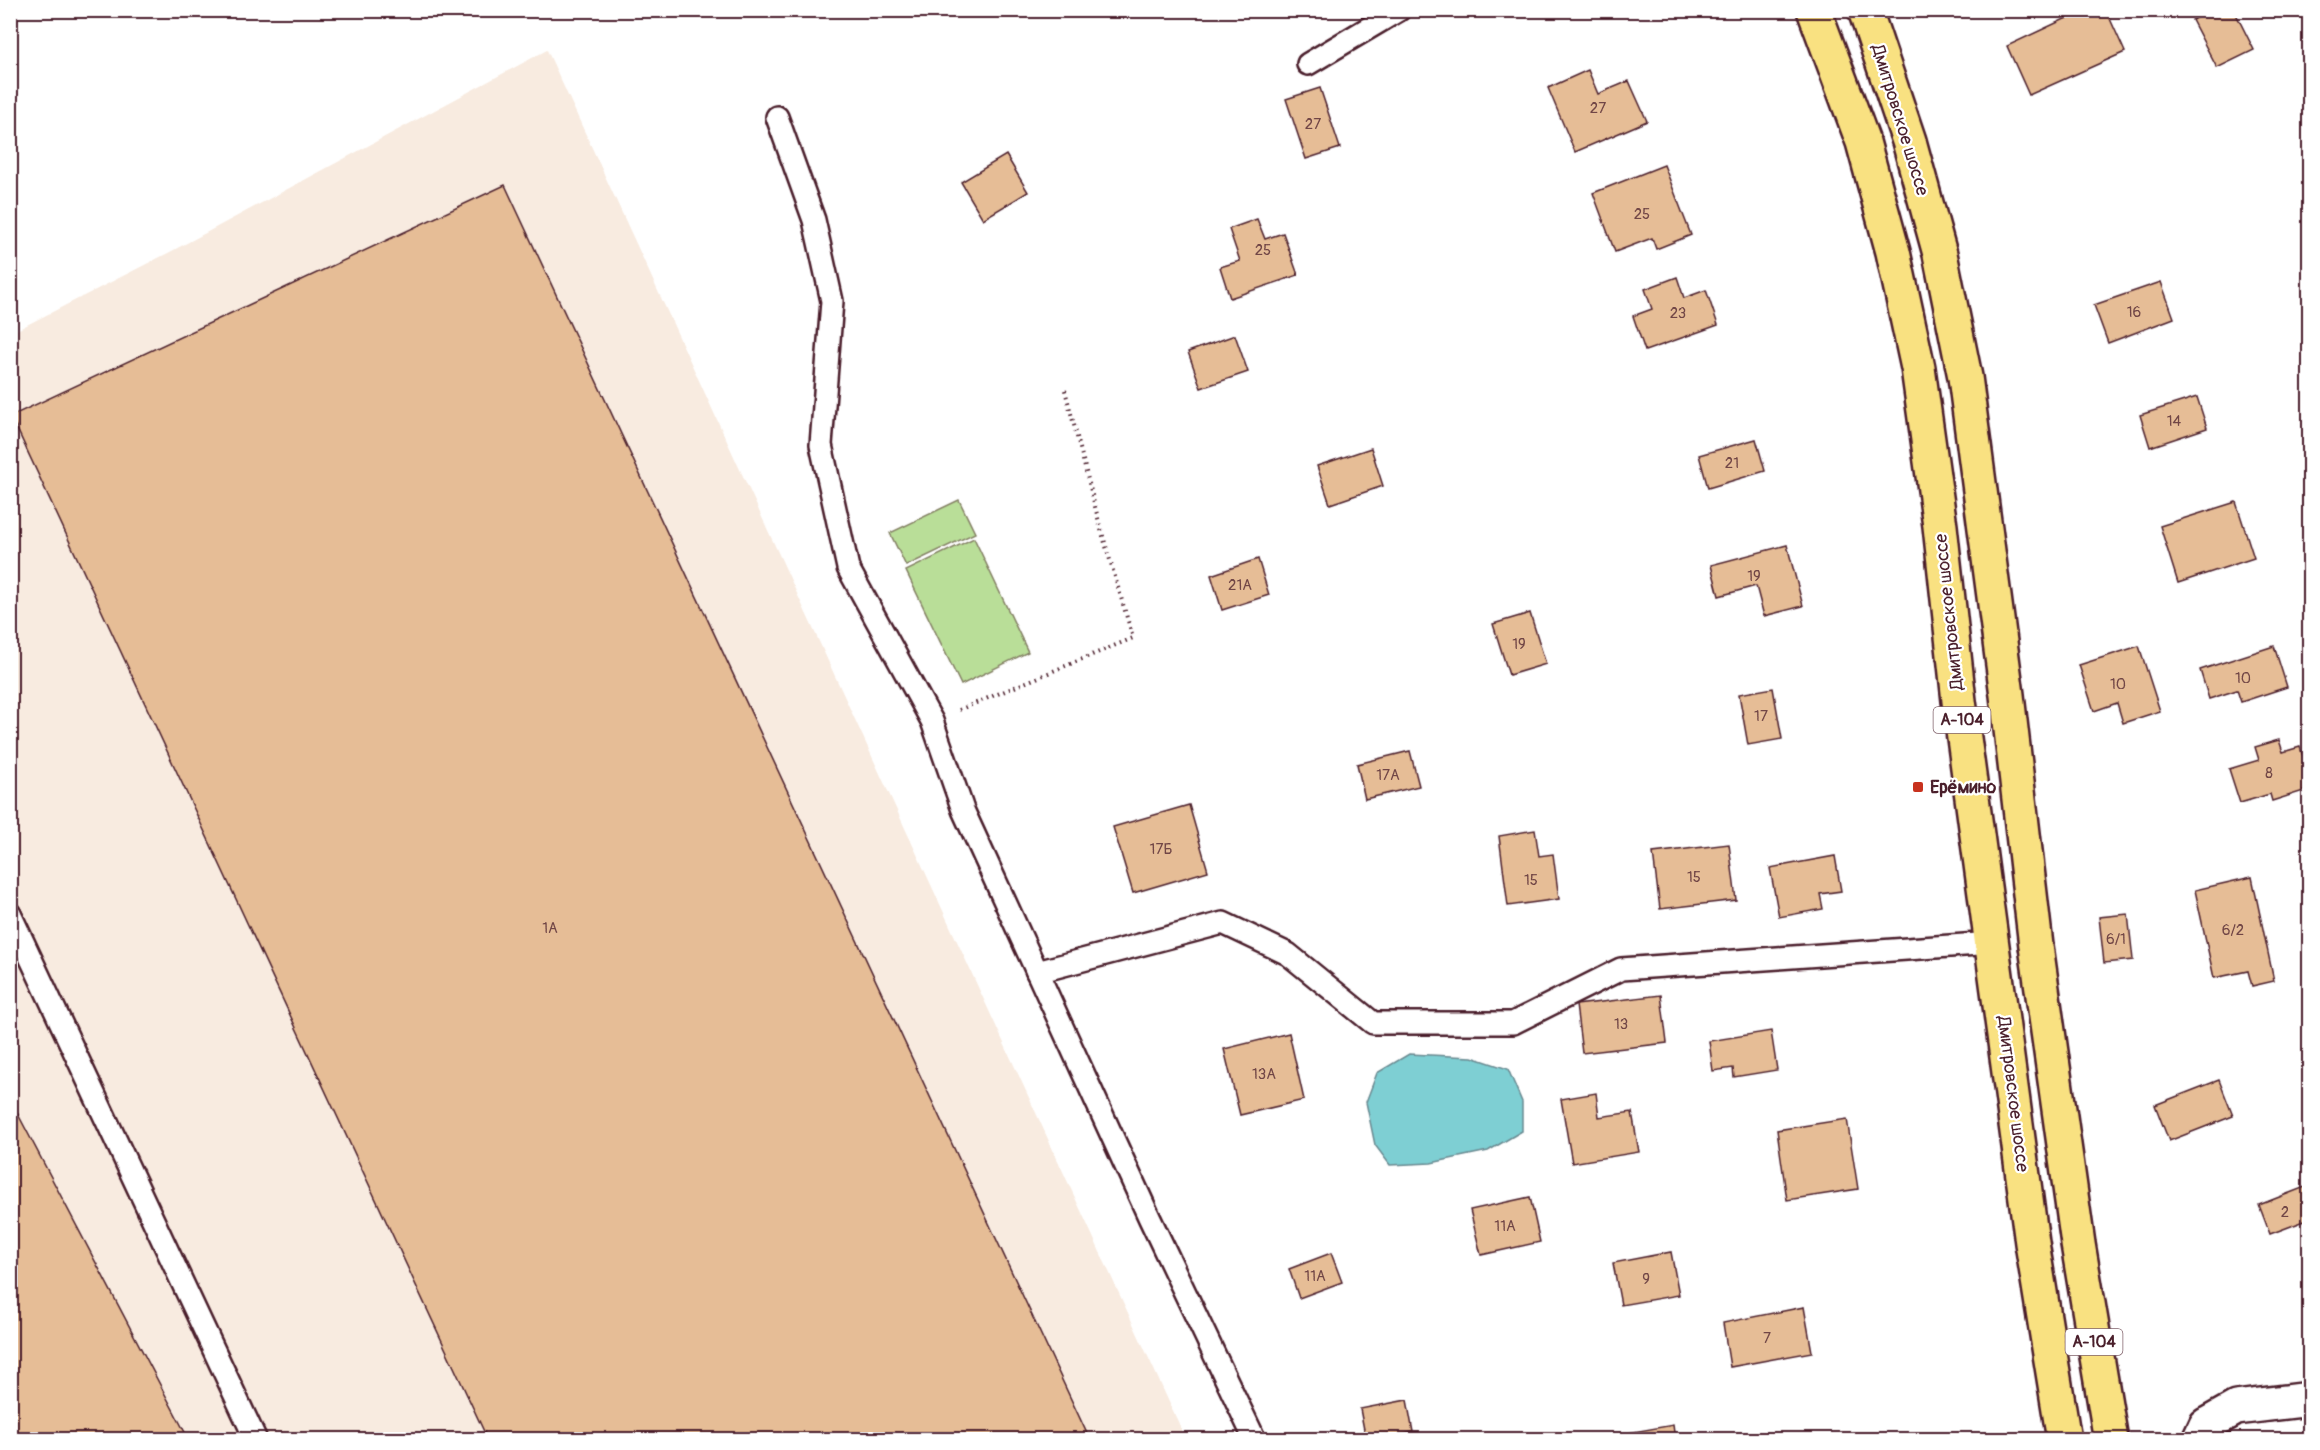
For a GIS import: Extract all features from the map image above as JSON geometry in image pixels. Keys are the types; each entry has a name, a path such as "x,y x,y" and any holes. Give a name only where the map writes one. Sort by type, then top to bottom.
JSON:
{"highway":[{"name":"Дмитровское шоссе","path":"1814,10 1863,142 1893,252 1918,368 1940,526 1959,701 2032,1243 2064,1440"},
{"name":"Дмитровское шоссе","path":"1865,10 1909,141 1940,254 1965,377 2007,695 2036,946 2078,1244 2110,1440"}],"street":[{"path":"2199,1440 2206,1425 2236,1408 2310,1399"}],"lane":[{"path":"1308,64 1399,10"},
{"path":"777,117 814,220 831,301 821,445 848,568 932,721 963,810 1254,1440"},
{"path":"10,914 256,1440"},
{"path":"1037,972 1222,923 1288,954 1373,1023 1513,1023 1621,969 1993,943"}],"path":[{"path":"932,721 1133,638 1100,526 1065,390"}],"shaded area":[{"path":"547,50 1186,1439 11,1440 11,333 170,252"}],"green space":[{"path":"959,500 975,533 906,566 890,533"},
{"path":"974,538 1028,652 961,685 906,571"}],"water":[{"path":"1409,1054 1472,1057 1508,1069 1522,1102 1522,1131 1488,1151 1431,1163 1390,1165 1375,1145 1366,1102 1377,1073"}],"building":[{"path":"2084,10 2106,10 2125,52 2029,95 2007,46"},
{"path":"2210,10 2234,10 2254,50 2217,68 2192,20"},
{"path":"1588,70 1598,94 1629,81 1647,121 1575,152 1548,88"},
{"path":"1320,88 1340,148 1306,159 1286,99"},
{"path":"1006,155 1028,192 983,219 961,182"},
{"path":"1664,165 1691,235 1656,249 1652,238 1615,252 1593,193"},
{"path":"505,185 1090,1440 488,1440 11,416"},
{"path":"1257,219 1265,239 1283,233 1298,275 1230,298 1220,267 1240,261 1229,229"},
{"path":"1677,277 1684,298 1706,290 1718,325 1645,351 1633,316 1652,309 1645,289"},
{"path":"2161,282 2174,318 2108,343 2094,305"},
{"path":"1235,335 1248,372 1201,388 1188,352"},
{"path":"2197,397 2207,428 2150,447 2140,415"},
{"path":"1756,439 1765,471 1708,488 1699,455"},
{"path":"1371,448 1383,486 1330,504 1317,466"},
{"path":"2236,502 2254,558 2178,583 2160,526"},
{"path":"1787,545 1803,606 1764,616 1756,586 1719,596 1711,565"},
{"path":"1258,559 1269,595 1222,610 1211,575"},
{"path":"1530,613 1546,664 1509,675 1493,624"},
{"path":"2139,646 2160,711 2123,723 2117,703 2094,711 2079,665"},
{"path":"2274,646 2287,687 2241,702 2237,690 2209,699 2200,670"},
{"path":"1773,688 1782,739 1748,745 1739,694"},
{"path":"2279,740 2283,752 2300,747 2310,778 2310,789 2272,801 2270,794 2240,803 2229,769 2259,760 2255,747"},
{"path":"1410,751 1419,786 1365,799 1357,764"},
{"path":"1189,805 1208,871 1133,893 1113,827"},
{"path":"1535,830 1539,856 1553,854 1559,899 1508,906 1499,836"},
{"path":"1729,844 1736,900 1660,909 1653,853"},
{"path":"1835,856 1841,891 1820,894 1823,909 1779,917 1770,868"},
{"path":"2252,877 2274,981 2252,986 2248,971 2214,978 2195,890"},
{"path":"2128,914 2133,960 2104,963 2099,917"},
{"path":"1661,995 1667,1043 1582,1053 1576,1005"},
{"path":"1771,1031 1777,1070 1734,1077 1733,1068 1713,1071 1709,1041"},
{"path":"1289,1033 1304,1100 1240,1115 1224,1049"},
{"path":"2219,1080 2233,1116 2169,1141 2155,1105"},
{"path":"1596,1093 1599,1117 1632,1112 1639,1152 1572,1163 1561,1099"},
{"path":"10,1099 189,1440 10,1440"},
{"path":"1847,1119 1858,1189 1787,1200 1777,1130"},
{"path":"2310,1185 2310,1219 2270,1234 2259,1205"},
{"path":"1530,1197 1540,1242 1481,1255 1470,1210"},
{"path":"1671,1252 1679,1295 1621,1305 1613,1263"},
{"path":"1331,1253 1342,1282 1299,1298 1289,1269"},
{"path":"1804,1307 1812,1352 1730,1367 1723,1323"},
{"path":"1407,1400 1413,1432 1378,1440 1366,1440 1360,1409"},
{"path":"1673,1425 1675,1440 1611,1440 1610,1436"}],"place":[{"name":"Ерёмино","path":"1918,787"}]}
